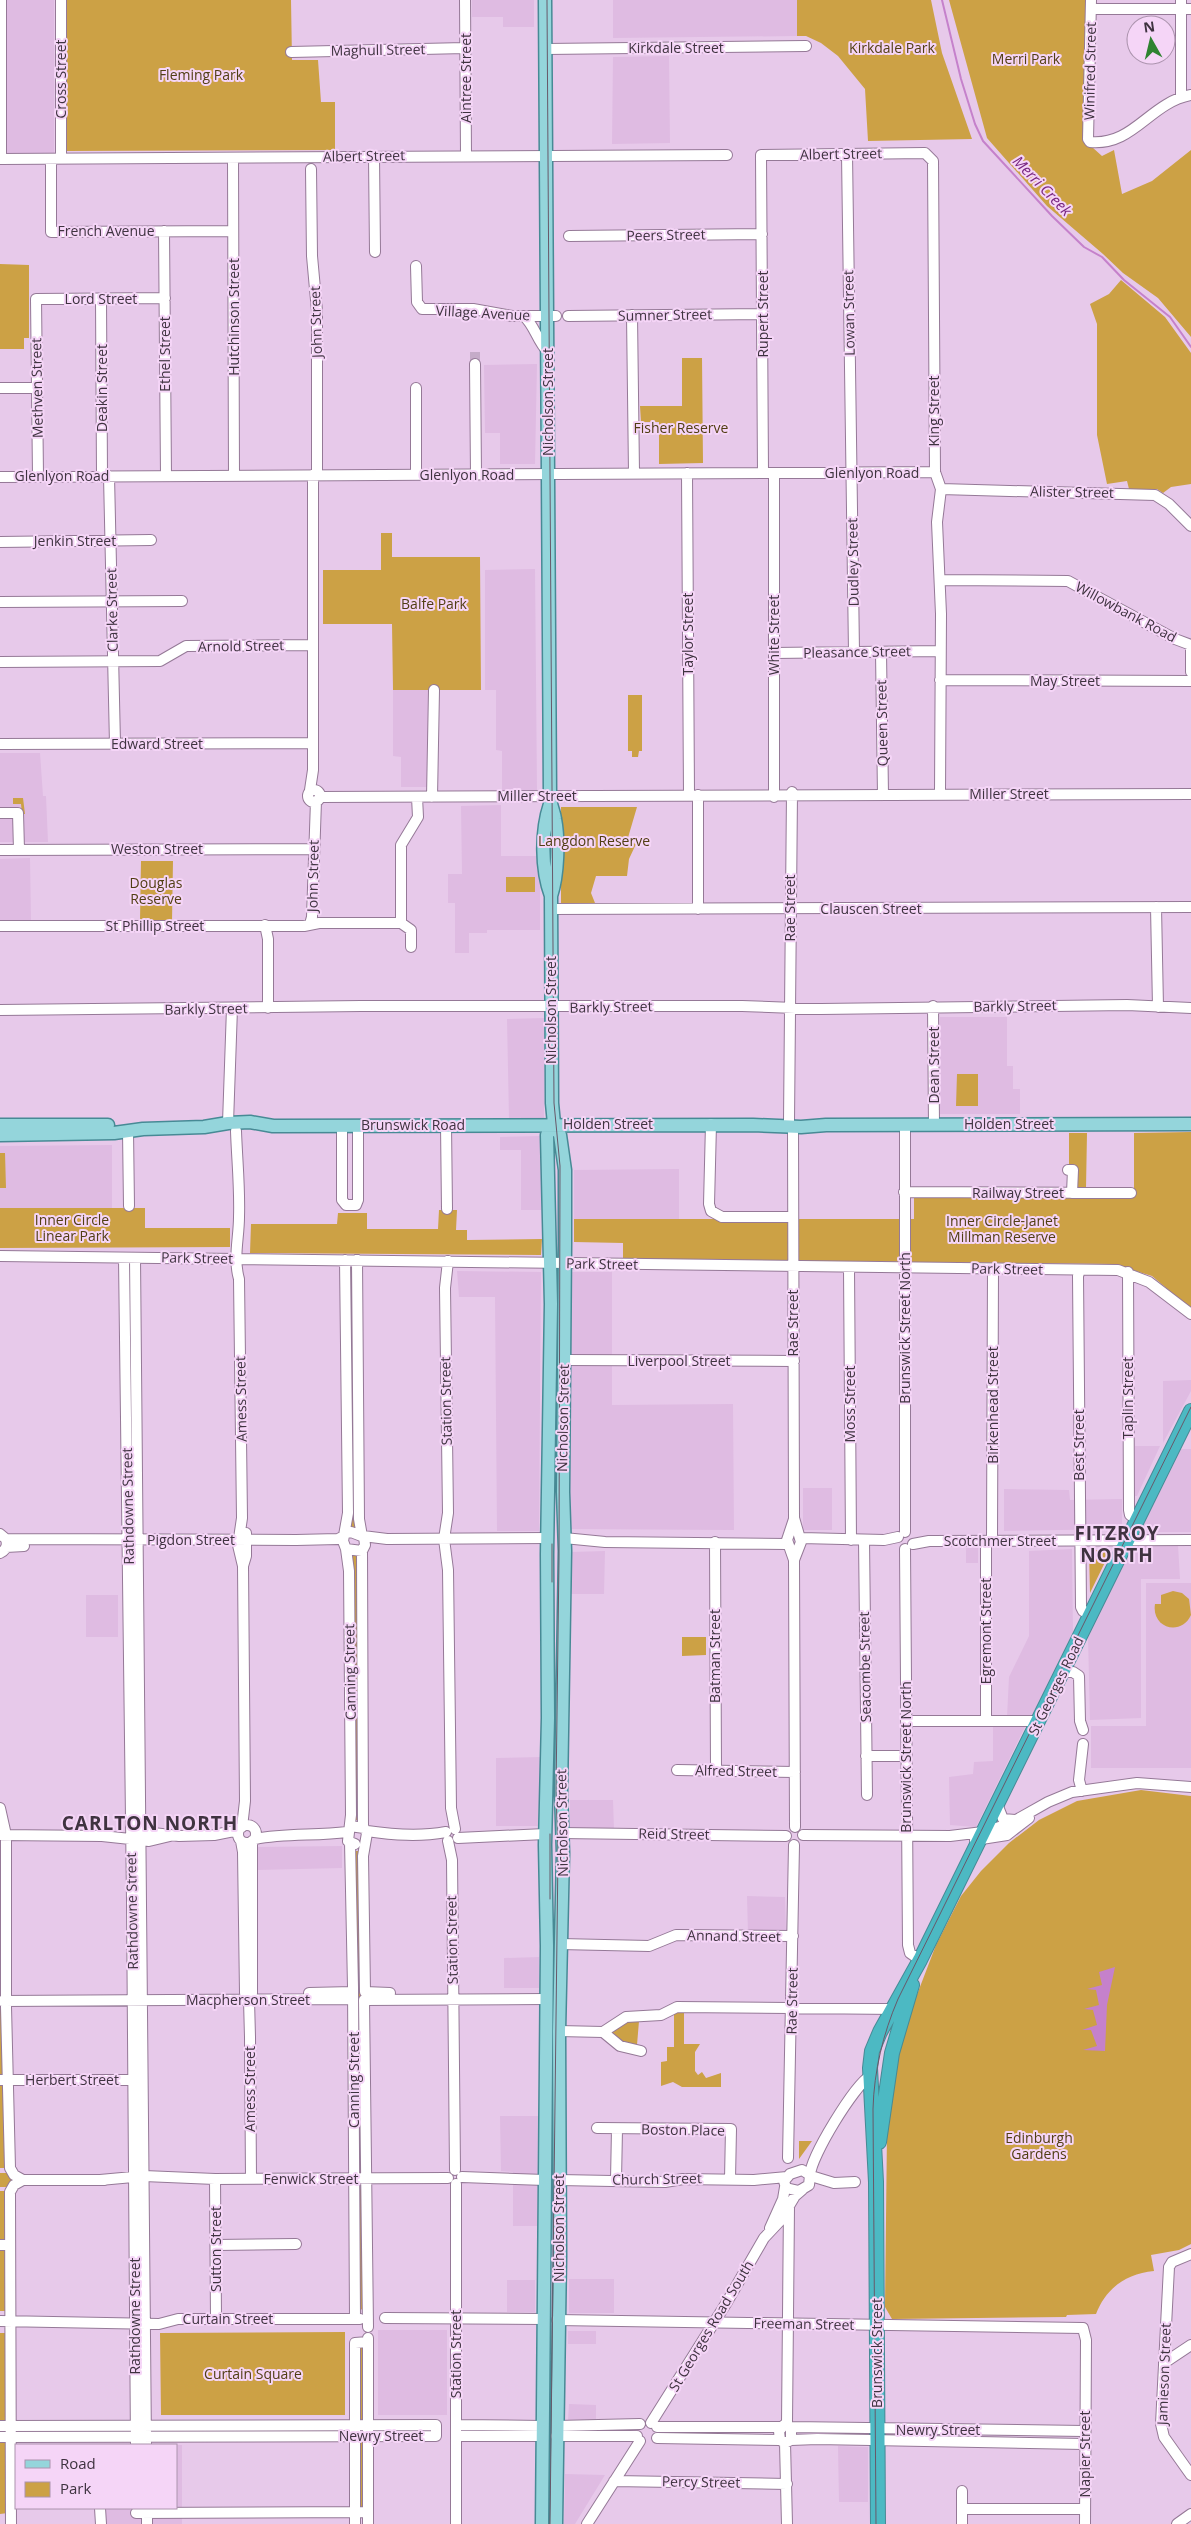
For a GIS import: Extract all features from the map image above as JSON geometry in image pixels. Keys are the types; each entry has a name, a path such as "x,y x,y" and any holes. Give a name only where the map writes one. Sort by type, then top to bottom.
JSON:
{"highway":[{"name":"St Georges Road","path":"872,2051 898,2009 920,1960 1191,1411"},
{"name":"St Georges Road","path":"892,2053 898,2009"},
{"name":"Brunswick Street","path":"872,2051 870,2076 876,2182 878,2524"},
{"name":"Brunswick Street","path":"876,2182 885,2092 892,2053"}],"main road":[{"name":"Nicholson Street","path":"542,2524 548,1541 564,1360 565,1170 560,1135 554,1124 551,1008 550,896 556,881 555,818 550,800 548,352 552,316 546,156 545,0"},
{"name":"Nicholson Street","path":"554,1124 548,1135 550,1262 556,1443 564,1541 559,2031 560,2247 556,2524"},
{"name":"Holden Street","path":"554,1124 1191,1124"},
{"name":"Brunswick Road","path":"0,1125 143,1129 554,1124"},
{"name":"Brunswick Road","path":"0,1135 128,1128"},
{"path":"548,1541 564,1541"},
{"path":"548,1718 561,1718"},
{"path":"545,1834 562,1833"},
{"path":"543,2499 556,2499"}],"street":[{"path":"1,0 1,159"},
{"name":"Cross Street","path":"56,159 61,0"},
{"name":"Aintree Street","path":"465,0 466,155"},
{"path":"1091,4 1184,6 1186,96"},
{"name":"Winifred Street","path":"1091,4 1088,139 1090,142 1101,143 1118,139 1131,132 1157,109 1186,96"},
{"name":"Kirkdale Street","path":"546,49 806,46"},
{"name":"Maghull Street","path":"291,52 466,48"},
{"name":"Albert Street","path":"762,155 921,153"},
{"name":"King Street","path":"921,153 925,153 933,161 935,472 941,490 938,501 937,522 940,580 940,794"},
{"name":"Lowan Street","path":"847,154 851,473"},
{"name":"Albert Street","path":"1,159 233,158 311,164 374,156 728,155"},
{"name":"Rupert Street","path":"762,155 763,314 769,473"},
{"path":"374,156 375,252"},
{"name":"Hutchinson Street","path":"233,158 234,476"},
{"name":"French Avenue","path":"56,159 51,232 233,231"},
{"name":"John Street","path":"310,924 312,919 315,796 313,770 313,645 317,311 312,256 311,164"},
{"name":"Ethel Street","path":"164,231 166,476"},
{"name":"Peers Street","path":"569,236 762,234"},
{"name":"Village Avenue","path":"416,266 417,302 422,309 473,309 524,316 552,316"},
{"name":"Lord Street","path":"36,299 165,298"},
{"name":"Methven Street","path":"36,299 38,476"},
{"name":"Deakin Street","path":"101,299 106,476"},
{"name":"Sumner Street","path":"568,316 763,314"},
{"path":"632,315 634,474"},
{"path":"524,316 530,322 540,344 548,352"},
{"path":"475,364 476,475"},
{"path":"0,388 37,388"},
{"path":"416,388 416,475"},
{"name":"Glenlyon Road","path":"0,477 935,472"},
{"name":"Taylor Street","path":"687,473 693,795 698,909"},
{"name":"White Street","path":"769,473 774,653 774,795"},
{"name":"Dudley Street","path":"851,473 854,652"},
{"name":"Clarke Street","path":"106,476 110,541 115,744"},
{"name":"Alister Street","path":"941,490 1155,494 1169,504 1191,526"},
{"name":"Jenkin Street","path":"0,542 151,540"},
{"name":"Willowbank Road","path":"940,580 1068,581 1175,639 1191,645"},
{"path":"0,602 182,602"},
{"name":"Arnold Street","path":"0,662 160,661 186,646 313,645"},
{"path":"1191,645 1191,672"},
{"name":"Pleasance Street","path":"774,653 940,651"},
{"name":"Queen Street","path":"881,652 883,795"},
{"name":"May Street","path":"940,680 1191,681"},
{"path":"432,797 434,690"},
{"name":"Edward Street","path":"0,744 313,743"},
{"name":"Miller Street","path":"315,796 550,800 790,794 1191,794"},
{"name":"Rae Street","path":"790,794 795,1827"},
{"path":"411,947 411,930 401,923 401,845 418,817 418,797"},
{"path":"0,813 18,813 19,850"},
{"name":"Weston Street","path":"0,850 314,849"},
{"path":"1156,907 1158,1007"},
{"name":"Clauscen Street","path":"551,909 1191,907"},
{"name":"St Phillip Street","path":"0,926 401,923"},
{"path":"264,925 268,931 268,1008"},
{"name":"Barkly Street","path":"0,1010 361,1006 551,1008 933,1006 1191,1008"},
{"name":"Dean Street","path":"933,1006 934,1124"},
{"name":"Amess Street","path":"232,1008 236,1127 239,1154 243,1543 245,1801 240,1834 247,1877 251,2179"},
{"path":"711,1124 709,1204 711,1211 722,1218 793,1217"},
{"name":"Brunswick Street North","path":"905,1124 906,1836 908,1949 920,1960"},
{"path":"446,1125 447,1209"},
{"path":"342,1126 342,1200 346,1206 351,1206 356,1205 358,1200 358,1126"},
{"path":"128,1128 129,1206"},
{"path":"1068,1170 1073,1170 1072,1193"},
{"name":"Railway Street","path":"904,1192 1131,1193"},
{"name":"Park Street","path":"0,1256 550,1262 564,1264 905,1269 1118,1270 1128,1272 1149,1282 1191,1314"},
{"name":"Rathdowne Street","path":"124,1258 138,1496 133,1543"},
{"name":"Rathdowne Street","path":"135,1258 128,1496 133,1543 141,2436"},
{"path":"345,1260 345,1534"},
{"path":"357,1260 359,1519 363,1536 372,1539 448,1542"},
{"name":"Station Street","path":"445,1261 455,2177 456,2524"},
{"name":"Moss Street","path":"849,1268 851,1540"},
{"name":"Birkenhead Street","path":"989,1541 993,1269"},
{"name":"Best Street","path":"1080,1270 1078,1282 1081,1607 1091,1615"},
{"name":"Taplin Street","path":"1128,1272 1129,1511 1138,1520"},
{"name":"Liverpool Street","path":"564,1360 794,1361"},
{"path":"128,1496 138,1496"},
{"name":"Pigdon Street","path":"243,1543 337,1539 350,1532 363,1536"},
{"name":"Canning Street","path":"345,1534 349,1603 349,1835 353,1996 355,2318"},
{"name":"Canning Street","path":"363,1536 365,1996 368,2178 368,2524"},
{"name":"Seacombe Street","path":"864,1540 866,1795"},
{"name":"Scotchmer Street","path":"905,1541 1191,1540"},
{"path":"362,1550 376,1545 548,1541"},
{"path":"564,1541 905,1541"},
{"name":"Egremont Street","path":"986,1721 989,1541"},
{"name":"Pigdon Street","path":"2,1542 243,1543 325,1545 362,1550"},
{"name":"Batman Street","path":"715,1542 716,1771"},
{"path":"1062,1672 1074,1672 1079,1676 1080,1721 1083,1730"},
{"path":"906,1721 1038,1721"},
{"path":"1080,1791 1079,1780 1083,1744"},
{"path":"866,1756 906,1756"},
{"name":"Alfred Street","path":"677,1770 795,1772"},
{"path":"981,1836 1019,1819 1069,1792 1137,1783 1191,1787"},
{"path":"803,1836 981,1836 1010,1834 1035,1814 1074,1796 1080,1791"},
{"name":"Amess Street","path":"245,1801 254,1834 247,1877"},
{"path":"997,1804 1003,1819 1009,1821 1019,1819"},
{"path":"0,1808 3,1835 4,2080 10,2168 14,2175 23,2180"},
{"path":"240,1834 246,1825 254,1834 282,1835 545,1834"},
{"path":"795,1827 800,1829 803,1836 801,1841 794,1845 789,1842 786,1836 788,1830 795,1827"},
{"name":"Reid Street","path":"562,1833 786,1836"},
{"path":"3,1835 170,1836 240,1834"},
{"path":"240,1834 247,1843 254,1834"},
{"path":"349,1835 365,1836"},
{"name":"Rae Street","path":"788,2158 794,1845"},
{"name":"Annand Street","path":"560,1944 649,1946 676,1935 793,1936"},
{"name":"Macpherson Street","path":"3,1998 248,1995 353,1996"},
{"path":"365,1996 546,1996"},
{"path":"559,2031 602,2032 626,2017 661,2015 675,2007 898,2009"},
{"path":"602,2032 620,2046 641,2051"},
{"path":"848,2102 872,2051"},
{"path":"802,2190 794,2191 786,2183 807,2174 859,2084 870,2076"},
{"name":"Herbert Street","path":"4,2080 139,2080"},
{"name":"Boston Place","path":"597,2128 732,2129 730,2179"},
{"path":"616,2180 617,2129"},
{"path":"807,2174 834,2183 855,2182"},
{"name":"St Georges Road South","path":"770,2229 780,2220 795,2196 810,2183 807,2174"},
{"name":"Fenwick Street","path":"23,2180 455,2177 545,2180"},
{"name":"Sutton Street","path":"215,2179 216,2319"},
{"name":"Church Street","path":"559,2180 665,2182 683,2179 730,2179 786,2183"},
{"path":"11,2524 5,2431 5,2245 10,2192 14,2185 23,2180"},
{"name":"St Georges Road South","path":"655,2429 715,2321 770,2229 773,2218 783,2199 786,2183"},
{"path":"814,2187 827,2187 834,2183"},
{"path":"787,2524 788,2206"},
{"path":"770,2229 782,2234 788,2256"},
{"path":"216,2245 296,2244"},
{"name":"Jamieson Street","path":"1191,2254 1170,2263 1162,2432 1191,2475"},
{"name":"Curtain Street","path":"5,2322 159,2324 178,2319 355,2318 368,2331"},
{"path":"385,2318 544,2319"},
{"name":"Freeman Street","path":"558,2320 715,2321 1051,2328 1082,2331"},
{"path":"355,2524 355,2342 368,2331"},
{"name":"Napier Street","path":"1082,2331 1085,2524"},
{"path":"1164,2363 1191,2345"},
{"path":"640,2424 655,2429 649,2443 638,2438 556,2431 640,2424"},
{"path":"587,2524 638,2438 637,2430 640,2424"},
{"name":"Newry Street","path":"5,2431 99,2436 367,2431 436,2436 436,2425 367,2431"},
{"path":"456,2425 543,2431"},
{"name":"Newry Street","path":"655,2429 786,2426 877,2435 1084,2444"},
{"name":"Newry Street","path":"655,2429 786,2441 877,2435 1084,2431"},
{"path":"456,2436 543,2431"},
{"name":"Percy Street","path":"614,2481 787,2484"},
{"path":"962,2490 962,2524"},
{"path":"100,2509 100,2524"},
{"path":"962,2509 1085,2509"},
{"path":"141,2510 368,2512"},
{"path":"136,2524 141,2510"},
{"path":"141,2510 147,2524"},
{"path":"1177,2524 1191,2514"}],"shaded area":[{"path":"0,0 54,0 54,153 7,153 7,15 0,14"},
{"path":"472,0 534,0 534,27 503,27 503,17 472,17"},
{"path":"613,0 797,0 797,36 613,38"},
{"path":"669,56 670,143 612,144 613,57"},
{"path":"537,364 535,464 500,464 500,433 485,433 484,365"},
{"path":"535,569 537,791 502,791 502,751 496,750 496,690 485,690 485,570"},
{"path":"393,690 431,690 431,787 401,787 401,757 393,756"},
{"path":"0,753 40,753 43,796 46,796 48,842 0,842"},
{"path":"501,805 501,856 540,856 540,930 487,930 487,933 469,933 469,953 455,953 455,903 448,903 448,874 462,874 461,806"},
{"path":"30,858 31,922 0,922 0,859"},
{"path":"940,1017 1007,1017 1007,1066 1013,1066 1013,1089 1020,1089 1020,1114 940,1114"},
{"path":"544,1018 544,1119 509,1119 507,1019"},
{"path":"541,1136 541,1210 521,1210 521,1150 500,1150 500,1137"},
{"path":"112,1145 112,1208 0,1208 0,1146"},
{"path":"679,1169 679,1219 574,1219 574,1170"},
{"path":"457,1271 541,1272 539,1531 497,1531 495,1297 459,1297"},
{"path":"572,1272 612,1272 612,1405 733,1404 734,1530 566,1529 567,1405"},
{"path":"1191,1380 1191,1391 1163,1443 1163,1381"},
{"path":"1135,1446 1160,1446 1137,1496 1135,1496"},
{"path":"1181,1449 1191,1449 1191,1532 1140,1532"},
{"path":"803,1488 832,1488 832,1530 803,1530"},
{"path":"1004,1489 1069,1490 1070,1500 1122,1499 1122,1529 1004,1531"},
{"path":"1178,1545 1180,1579 1141,1579 1141,1718 1090,1720 1088,1637 1131,1546"},
{"path":"966,1548 978,1548 978,1563 966,1563"},
{"path":"1072,1549 1073,1633 1033,1717 1007,1717 1009,1677 1029,1636 1029,1551"},
{"path":"605,1551 604,1594 570,1594 571,1552"},
{"path":"1146,1583 1191,1583 1191,1768 1091,1768 1091,1726 1146,1726"},
{"path":"86,1595 118,1595 118,1637 86,1637"},
{"path":"993,1727 1025,1727 976,1827 950,1825 949,1777 973,1774 974,1762 993,1761"},
{"path":"542,1757 539,1826 496,1826 496,1758"},
{"path":"570,1800 613,1800 614,1830 570,1829"},
{"path":"342,1846 342,1868 257,1870 257,1847"},
{"path":"747,1896 785,1897 786,1933 748,1933"},
{"path":"539,1957 539,1988 504,1988 504,1958"},
{"path":"1115,1967 1107,2005 1105,2051 1083,2050 1097,2046 1091,2030 1082,2030 1097,2025 1093,2010 1084,2009 1099,2005 1096,1990 1087,1989 1102,1985 1099,1972"},
{"path":"500,2116 538,2116 537,2226 513,2226 513,2172 501,2171"},
{"path":"569,2279 614,2279 614,2313 569,2313"},
{"path":"507,2280 535,2280 535,2312 507,2312"},
{"path":"378,2330 447,2330 447,2415 378,2415"},
{"path":"568,2331 596,2331 596,2344 568,2344"},
{"path":"569,2404 596,2405 596,2421 568,2421"},
{"path":"178,2445 182,2445 182,2524 105,2524 105,2509 178,2509"},
{"path":"838,2446 868,2447 868,2502 839,2502"},
{"path":"565,2474 605,2475 575,2524 564,2524"}],"green space":[{"name":"Fleming Park","path":"66,0 291,0 292,60 318,60 321,102 335,102 335,150 66,151"},
{"name":"Kirkdale Park","path":"797,0 931,0 942,53 972,139 868,141 865,89 838,56 821,43 806,36 797,36"},
{"name":"Merri Park","path":"949,0 1086,0 1083,139 1102,156 1114,150 1122,194 1152,181 1191,150 1191,337 1158,298 1123,273 1047,206 987,138"},
{"path":"0,264 29,265 29,338 24,338 24,349 0,349"},
{"path":"1121,280 1165,317 1191,353 1191,484 1171,487 1163,493 1157,489 1129,489 1127,481 1107,484 1097,435 1097,324 1090,304 1109,294"},
{"name":"Fisher Reserve","path":"682,358 702,358 703,463 659,464 659,422 641,422 640,406 682,406"},
{"name":"Balfe Park","path":"381,533 392,533 392,557 480,557 481,690 393,690 392,624 323,624 323,570 381,570"},
{"path":"628,695 642,695 642,751 639,751 638,757 632,757 632,751 628,751"},
{"path":"13,798 23,798 25,814 22,814 21,804 13,804"},
{"name":"Langdon Reserve","path":"561,807 637,807 627,841 636,844 629,859 627,876 596,876 591,893 595,903 561,903"},
{"name":"Douglas Reserve","path":"141,861 173,861 172,921 140,921"},
{"path":"506,877 535,877 535,892 506,892"},
{"path":"957,1074 978,1074 978,1106 956,1106"},
{"name":"Inner Circle-Janet Millman Reserve","path":"1191,1132 1191,1309 1152,1276 1113,1264 623,1259 623,1243 574,1242 574,1219 914,1219 914,1195 1134,1197 1134,1133"},
{"path":"1069,1133 1087,1133 1086,1188 1069,1188"},
{"path":"0,1153 5,1153 6,1188 0,1188"},
{"name":"Inner Circle Linear Park","path":"0,1208 145,1208 145,1228 230,1228 230,1247 0,1248"},
{"path":"439,1210 457,1210 456,1230 467,1230 467,1240 542,1239 541,1255 250,1253 251,1224 337,1224 338,1213 367,1213 367,1229 438,1229"},
{"path":"347,1271 355,1271 356,1396 348,1396"},
{"path":"348,1403 356,1403 358,1529 350,1528"},
{"path":"1089,1550 1111,1550 1090,1593"},
{"path":"350,1554 358,1556 360,1694 352,1694"},
{"path":"1173,1591 1182,1593 1189,1599 1191,1615 1181,1626 1174,1628 1162,1624 1155,1612 1155,1604 1161,1604 1161,1595"},
{"path":"682,1637 706,1637 706,1655 682,1656"},
{"path":"360,1700 361,1820 353,1820 352,1701"},
{"name":"Edinburgh Gardens","path":"1141,1790 1191,1796 1191,2244 1179,2250 1151,2255 1154,2271 1135,2275 1118,2284 1105,2297 1096,2314 1067,2315 1066,2317 892,2319 885,2307 887,2132 897,2058 910,2013 936,1945 961,1896 981,1871 1009,1843 1039,1820 1077,1801"},
{"path":"353,1851 361,1851 364,2168 357,2168"},
{"path":"0,2009 5,2009 6,2075 0,2075"},
{"path":"674,2012 684,2012 684,2044 700,2044 695,2052 695,2071 698,2075 702,2072 706,2078 721,2073 721,2087 682,2087 673,2082 661,2086 661,2062 667,2061 667,2047 674,2047"},
{"path":"639,2021 637,2045 624,2043 611,2033 611,2031 624,2022"},
{"path":"0,2084 6,2084 7,2168 0,2168"},
{"path":"799,2141 812,2141 799,2159"},
{"path":"0,2173 7,2173 18,2179 8,2187 0,2187"},
{"path":"365,2189 364,2309 358,2310 356,2190"},
{"path":"0,2191 7,2191 6,2241 0,2240"},
{"path":"0,2249 6,2249 8,2311 0,2311"},
{"name":"Curtain Square","path":"345,2332 345,2415 161,2415 160,2333"},
{"path":"0,2333 8,2333 9,2422 0,2422"},
{"path":"358,2348 364,2348 365,2421 357,2421"},
{"path":"357,2440 364,2440 365,2508 358,2508"},
{"path":"0,2442 8,2442 8,2513 0,2514"}],"waterway":[{"name":"Merri Creek","path":"942,0 961,79 975,124 983,141 1052,216 1084,247 1102,257 1124,280 1170,317 1191,347"}],"tunnel":[{"path":"475,352 475,364"}],"tram line":[{"path":"547,0 554,1103 560,1166 559,1558 556,1792 558,1852 550,2524"},
{"path":"876,2524 873,2109 877,2067 884,2039 898,1999 1191,1407"},
{"path":"552,1544 552,1582"},
{"path":"550,1834 550,1899"}],"district":[{"name":"FITZROY NORTH","path":"1117,1544"},
{"name":"CARLTON NORTH","path":"150,1823"}]}
